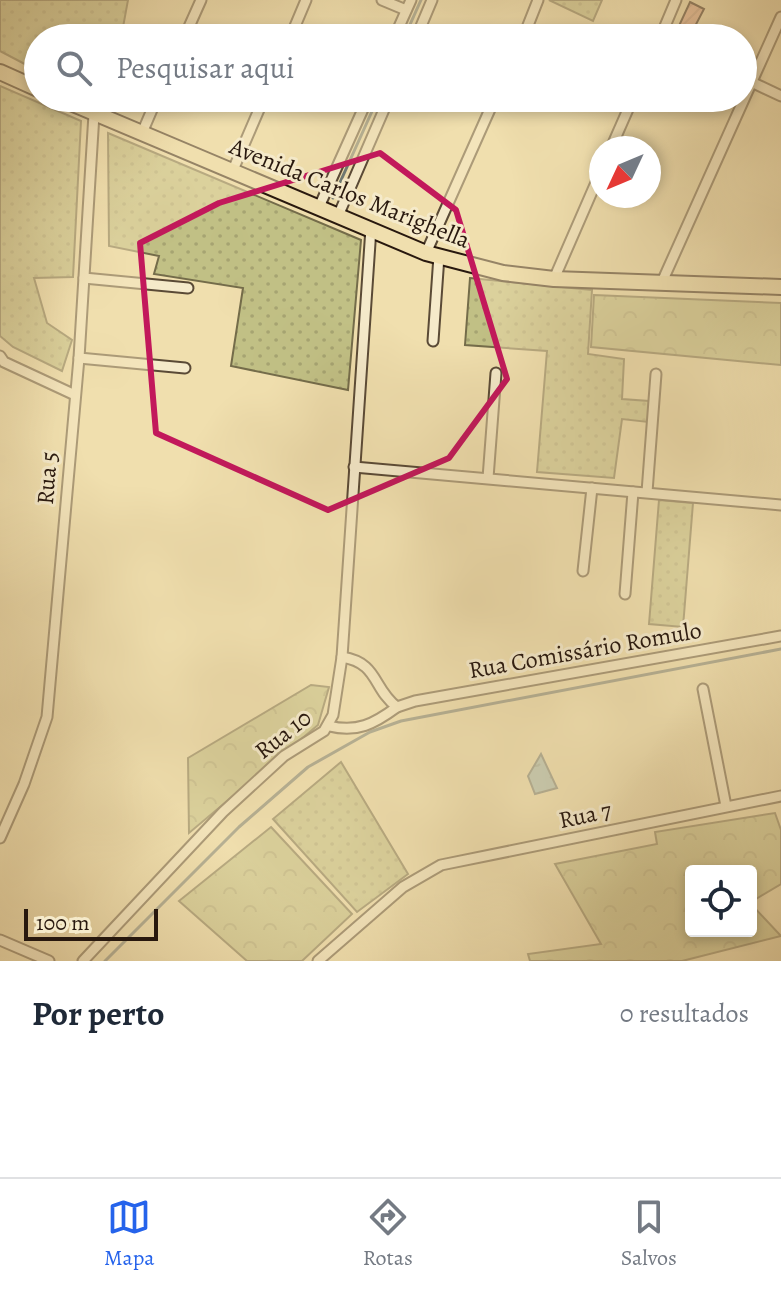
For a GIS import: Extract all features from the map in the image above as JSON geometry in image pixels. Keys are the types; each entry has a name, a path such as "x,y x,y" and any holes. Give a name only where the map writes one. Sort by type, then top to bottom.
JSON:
{"main road":[{"path":"0,72 24,83"},
{"name":"Avenida Carlos Marighella","path":"90,112 432,254 503,273 554,279 779,283"}],"street":[{"path":"190,24 201,0"},
{"path":"296,24 306,0"},
{"path":"382,0 406,10"},
{"path":"400,24 411,0"},
{"path":"422,24 432,0"},
{"path":"529,24 538,0"},
{"path":"666,24 676,0"},
{"path":"757,61 781,17"},
{"path":"757,85 781,96"},
{"path":"142,133 151,112"},
{"path":"233,170 258,112"},
{"path":"319,207 362,112"},
{"path":"338,216 383,112"},
{"path":"433,341 432,254 489,112"},
{"path":"616,136 627,112"},
{"path":"662,282 734,112"},
{"name":"Rua 5","path":"0,838 24,784 47,717 79,358 94,114"},
{"path":"554,279 589,199"},
{"name":"Rua 10","path":"83,961 223,812 284,756 329,726 342,657 371,228"},
{"path":"84,278 188,288"},
{"path":"0,356 4,362 75,395"},
{"path":"79,358 185,368"},
{"path":"488,478 496,373"},
{"path":"647,492 656,374"},
{"path":"354,467 781,505"},
{"path":"583,571 592,488"},
{"path":"625,594 633,492"},
{"name":"Rua Comissário Romulo","path":"329,726 350,730 415,701 781,636"},
{"path":"342,657 367,666 386,697 397,707"},
{"path":"703,689 726,806"},
{"name":"Rua 7","path":"318,961 403,887 441,865 781,796"},
{"path":"0,940 49,961"}],"highlighted area":[{"path":"380,153 456,210 507,379 449,458 328,510 156,433 140,243 219,203"}],"green space":[{"path":"0,0 128,0 124,24 24,24 24,64 0,51"},
{"path":"549,0 602,0 593,21"},
{"path":"0,86 24,96 24,112 60,112 81,121 73,277 34,278 47,323 72,340 62,371 13,347 0,336"},
{"path":"108,133 361,240 348,390 231,366 243,288 154,274 159,256 109,246"},
{"path":"470,278 592,290 588,354 624,359 622,399 649,401 648,422 622,419 614,478 537,472 547,351 465,345"},
{"path":"594,295 781,303 781,365 591,347"},
{"path":"659,500 693,503 683,627 649,624"},
{"path":"311,685 329,687 318,725 189,833 188,758"},
{"path":"341,762 408,874 357,912 273,819"},
{"path":"775,813 781,830 781,884 757,898 757,865 685,865 685,937 757,937 757,910 781,936 682,961 530,961 528,954 601,944 555,864 657,844 655,832"},
{"path":"271,827 352,914 302,961 247,961 179,901"}],"water":[{"path":"541,754 557,788 535,794 528,776"}],"building":[{"path":"690,2 704,9 696,24 680,24"}],"waterway":[{"path":"410,24 421,0"},
{"path":"333,198 372,112"},
{"path":"105,961 239,827 308,767 370,732 401,721 781,649"}]}
